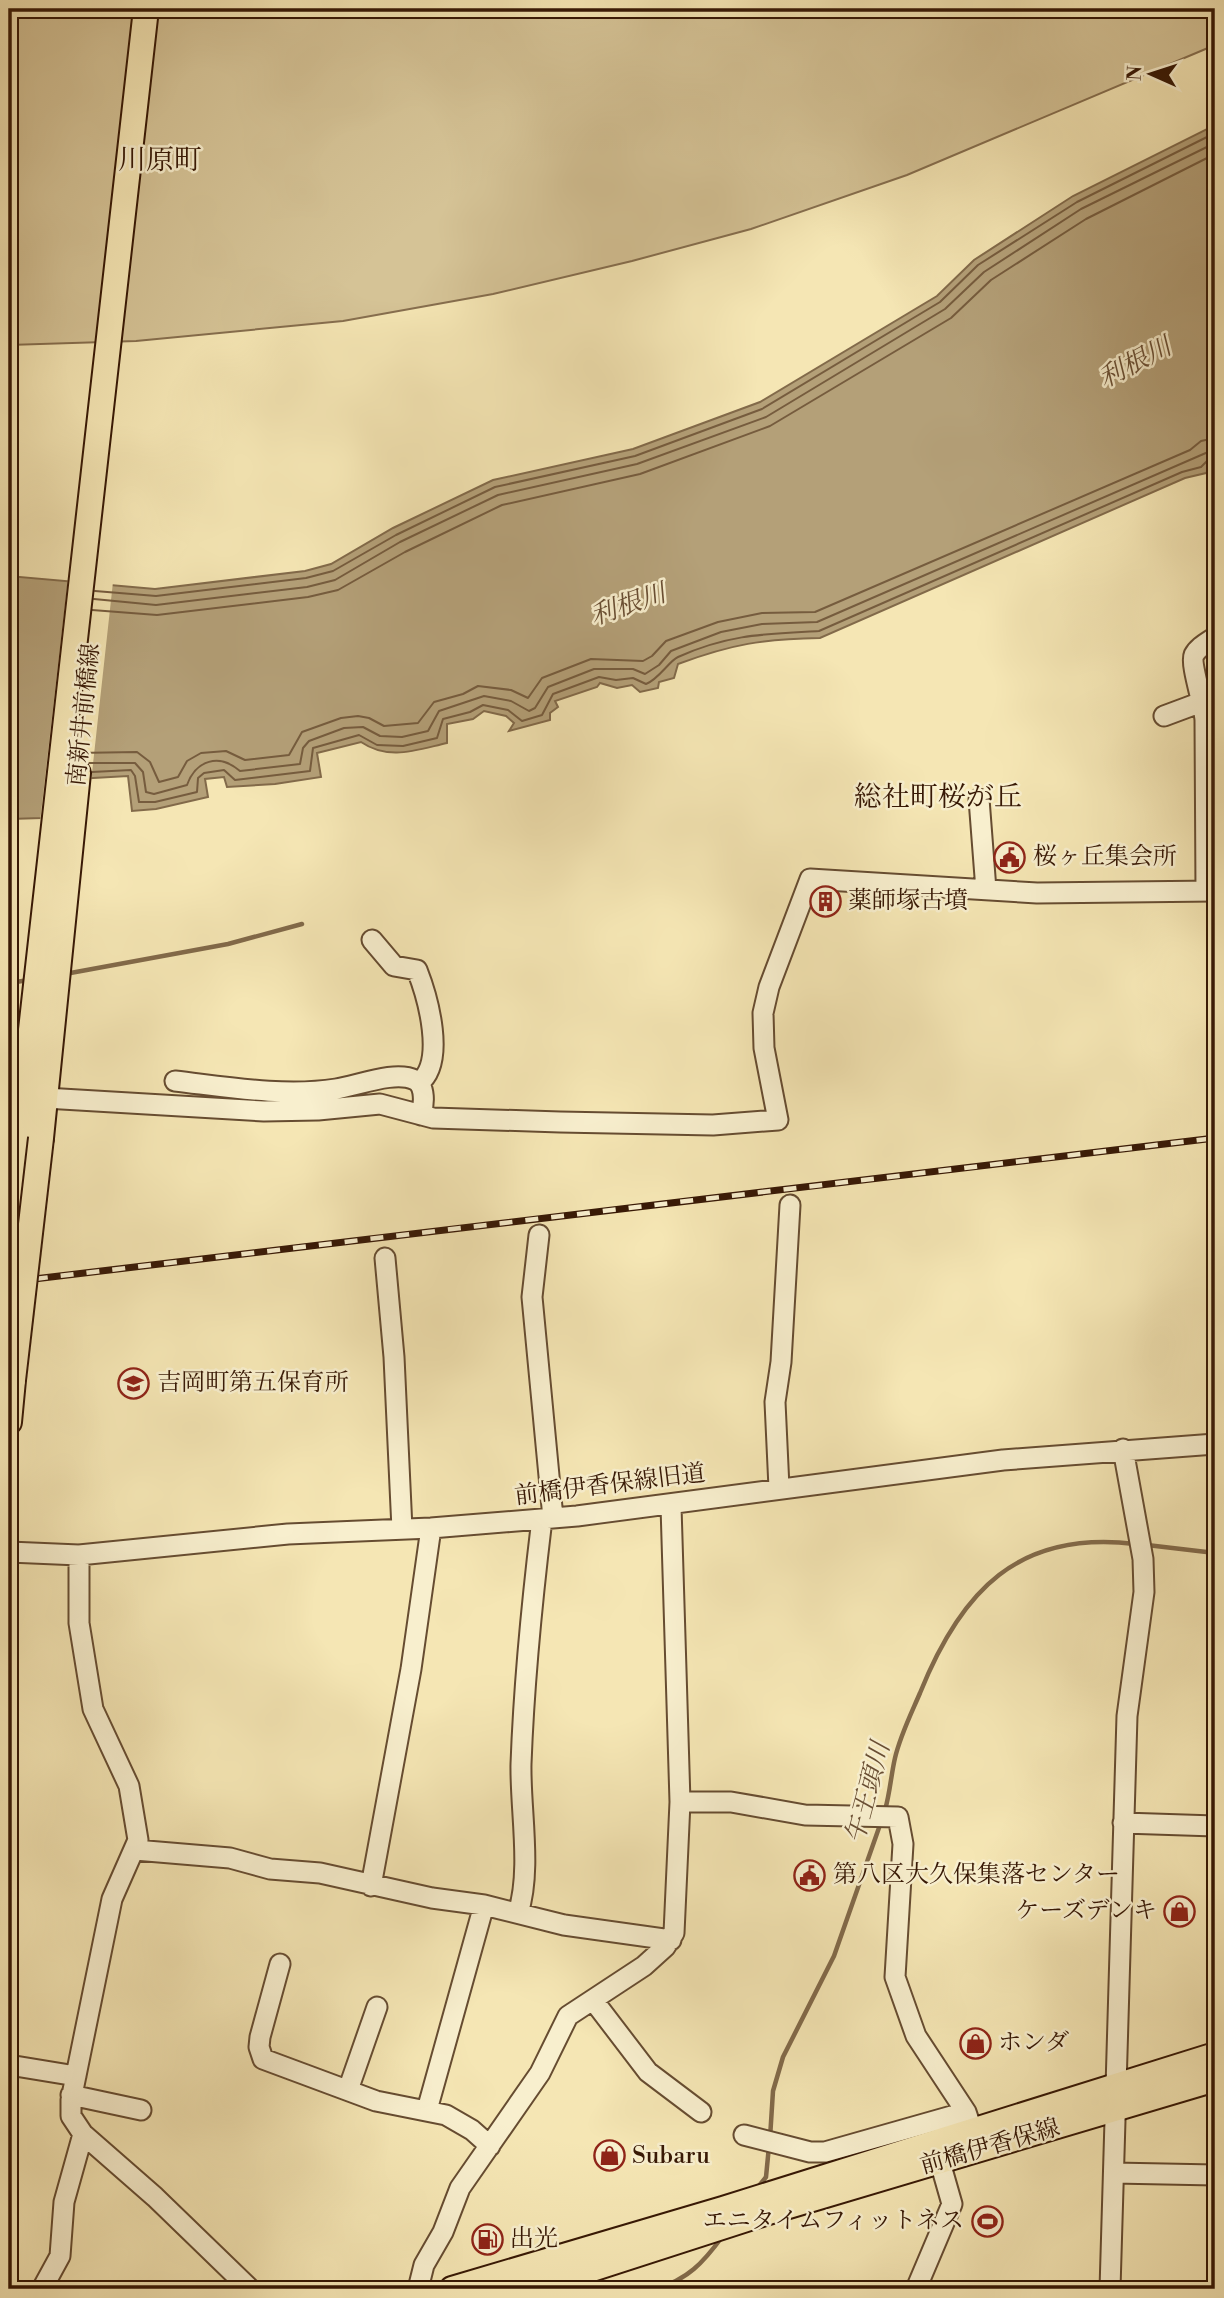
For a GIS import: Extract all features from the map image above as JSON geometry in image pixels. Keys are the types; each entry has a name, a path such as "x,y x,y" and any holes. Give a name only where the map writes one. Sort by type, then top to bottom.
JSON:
{"main road":[{"name":"南新井前橋線","path":"38,1064 146,9"},
{"name":"南新井前橋線","path":"9,1422 30,1137 26,1099 38,1064 162,9"},
{"name":"南新井前橋線","path":"9,1225 30,1137"},
{"name":"前橋伊香保線","path":"770,2203 969,2121 1117,2085 1215,2055"},
{"name":"前橋伊香保線","path":"770,2203 940,2162 1215,2079"},
{"path":"452,2289 723,2209 770,2203"},
{"path":"530,2289 698,2235 770,2203"}],"street":[{"path":"26,1099 264,1111 318,1110 380,1104 433,1118 679,1125 778,1120 764,1048 763,1013 769,986 808,881 820,877 1037,893 1210,891 1210,699 1193,658 1199,648 1215,637"},
{"path":"1164,716 1210,699"},
{"path":"979,799 986,890"},
{"path":"372,940 394,966 417,971 426,993 434,1061 427,1077 419,1083"},
{"path":"175,1081 299,1092 333,1090 393,1078 413,1079 419,1083 423,1094 421,1115"},
{"path":"779,1488 775,1402 781,1362 790,1205"},
{"path":"518,1913 524,1840 521,1765 529,1623 547,1519 532,1297 539,1235"},
{"path":"385,1258 394,1357 402,1529"},
{"name":"前橋伊香保線旧道","path":"9,1552 79,1555 288,1534 430,1528 547,1519 671,1506 779,1488 1124,1449 1215,1444"},
{"path":"1110,2289 1129,1698 1143,1607 1143,1559 1124,1449"},
{"path":"418,2289 424,2265 443,2232 460,2188 540,2073 569,2016 644,1966 671,1940 675,1926 680,1802 671,1506"},
{"path":"371,1886 411,1670 430,1528"},
{"path":"79,1555 79,1623 93,1709 134,1802 137,1827 135,1850 112,1899 74,2085 71,2116 83,2134 155,2197 250,2289"},
{"path":"680,1802 731,1801 805,1815 894,1817 900,1820 903,1840 895,1948 898,1988 920,2044 969,2121 825,2152 744,2136"},
{"path":"1123,1823 1215,1826"},
{"path":"135,1850 230,1858 270,1869 320,1873 371,1886 484,1905 615,1934 671,1940"},
{"path":"427,2110 484,1905"},
{"path":"280,1964 260,2037 261,2055 266,2061 398,2107 427,2110 461,2123 491,2146"},
{"path":"593,2000 648,2072 701,2112"},
{"path":"348,2090 377,2007"},
{"path":"9,2065 141,2110"},
{"path":"42,2289 60,2256 64,2202 83,2134"},
{"path":"916,2289 952,2204 940,2162"},
{"path":"1114,2173 1215,2175"}],"shaded area":[{"path":"9,9 1215,9 1215,45 907,175 751,229 632,261 493,294 343,321 136,341 9,345"}],"water":[{"name":"利根川","path":"1215,125 1215,461 1206,473 1185,478 820,638 764,641 715,652 678,664 674,678 659,682 658,688 640,692 632,685 617,688 600,683 597,687 555,701 558,707 550,713 550,720 509,731 514,723 506,716 484,711 473,719 447,724 447,743 392,753 371,748 361,742 317,753 321,777 227,787 224,777 205,779 208,797 156,809 132,811 128,776 76,779 42,818 10,819 9,576 155,589 305,571 331,564 393,528 493,480 633,449 760,402 937,296 974,260 1073,196"}],"pier":[{"path":"68,578 113,582 91,782 80,783 77,821 40,822"}],"waterway":[{"path":"65,974 228,944 302,924"},
{"path":"9,983 29,980"},
{"name":"午王頭川","path":"885,1810 895,1758 906,1725 936,1657 954,1625 975,1597 999,1575 1026,1558 1058,1547 1094,1542 1135,1544"},
{"name":"午王頭川","path":"1147,1545 1215,1553"},
{"name":"午王頭川","path":"770,2138 773,2091 783,2057 834,1956 881,1822"},
{"name":"午王頭川","path":"758,2187 766,2177 769,2146"},
{"name":"午王頭川","path":"656,2289 694,2269 722,2237"}],"railway":[{"path":"9,1282 1215,1138"}],"place":[{"name":"桜ヶ丘集会所","path":"1010,857"},
{"name":"薬師塚古墳","path":"825,901"},
{"name":"吉岡町第五保育所","path":"134,1383"},
{"name":"第八区大久保集落センター","path":"810,1875"},
{"name":"ケーズデンキ","path":"1180,1911"},
{"name":"ホンダ","path":"975,2043"},
{"name":"Subaru","path":"609,2156"},
{"name":"エニタイムフィットネス","path":"987,2221"},
{"name":"出光","path":"487,2239"}],"district":[{"name":"川原町","path":"160,160"},
{"name":"総社町桜が丘","path":"938,797"}]}
